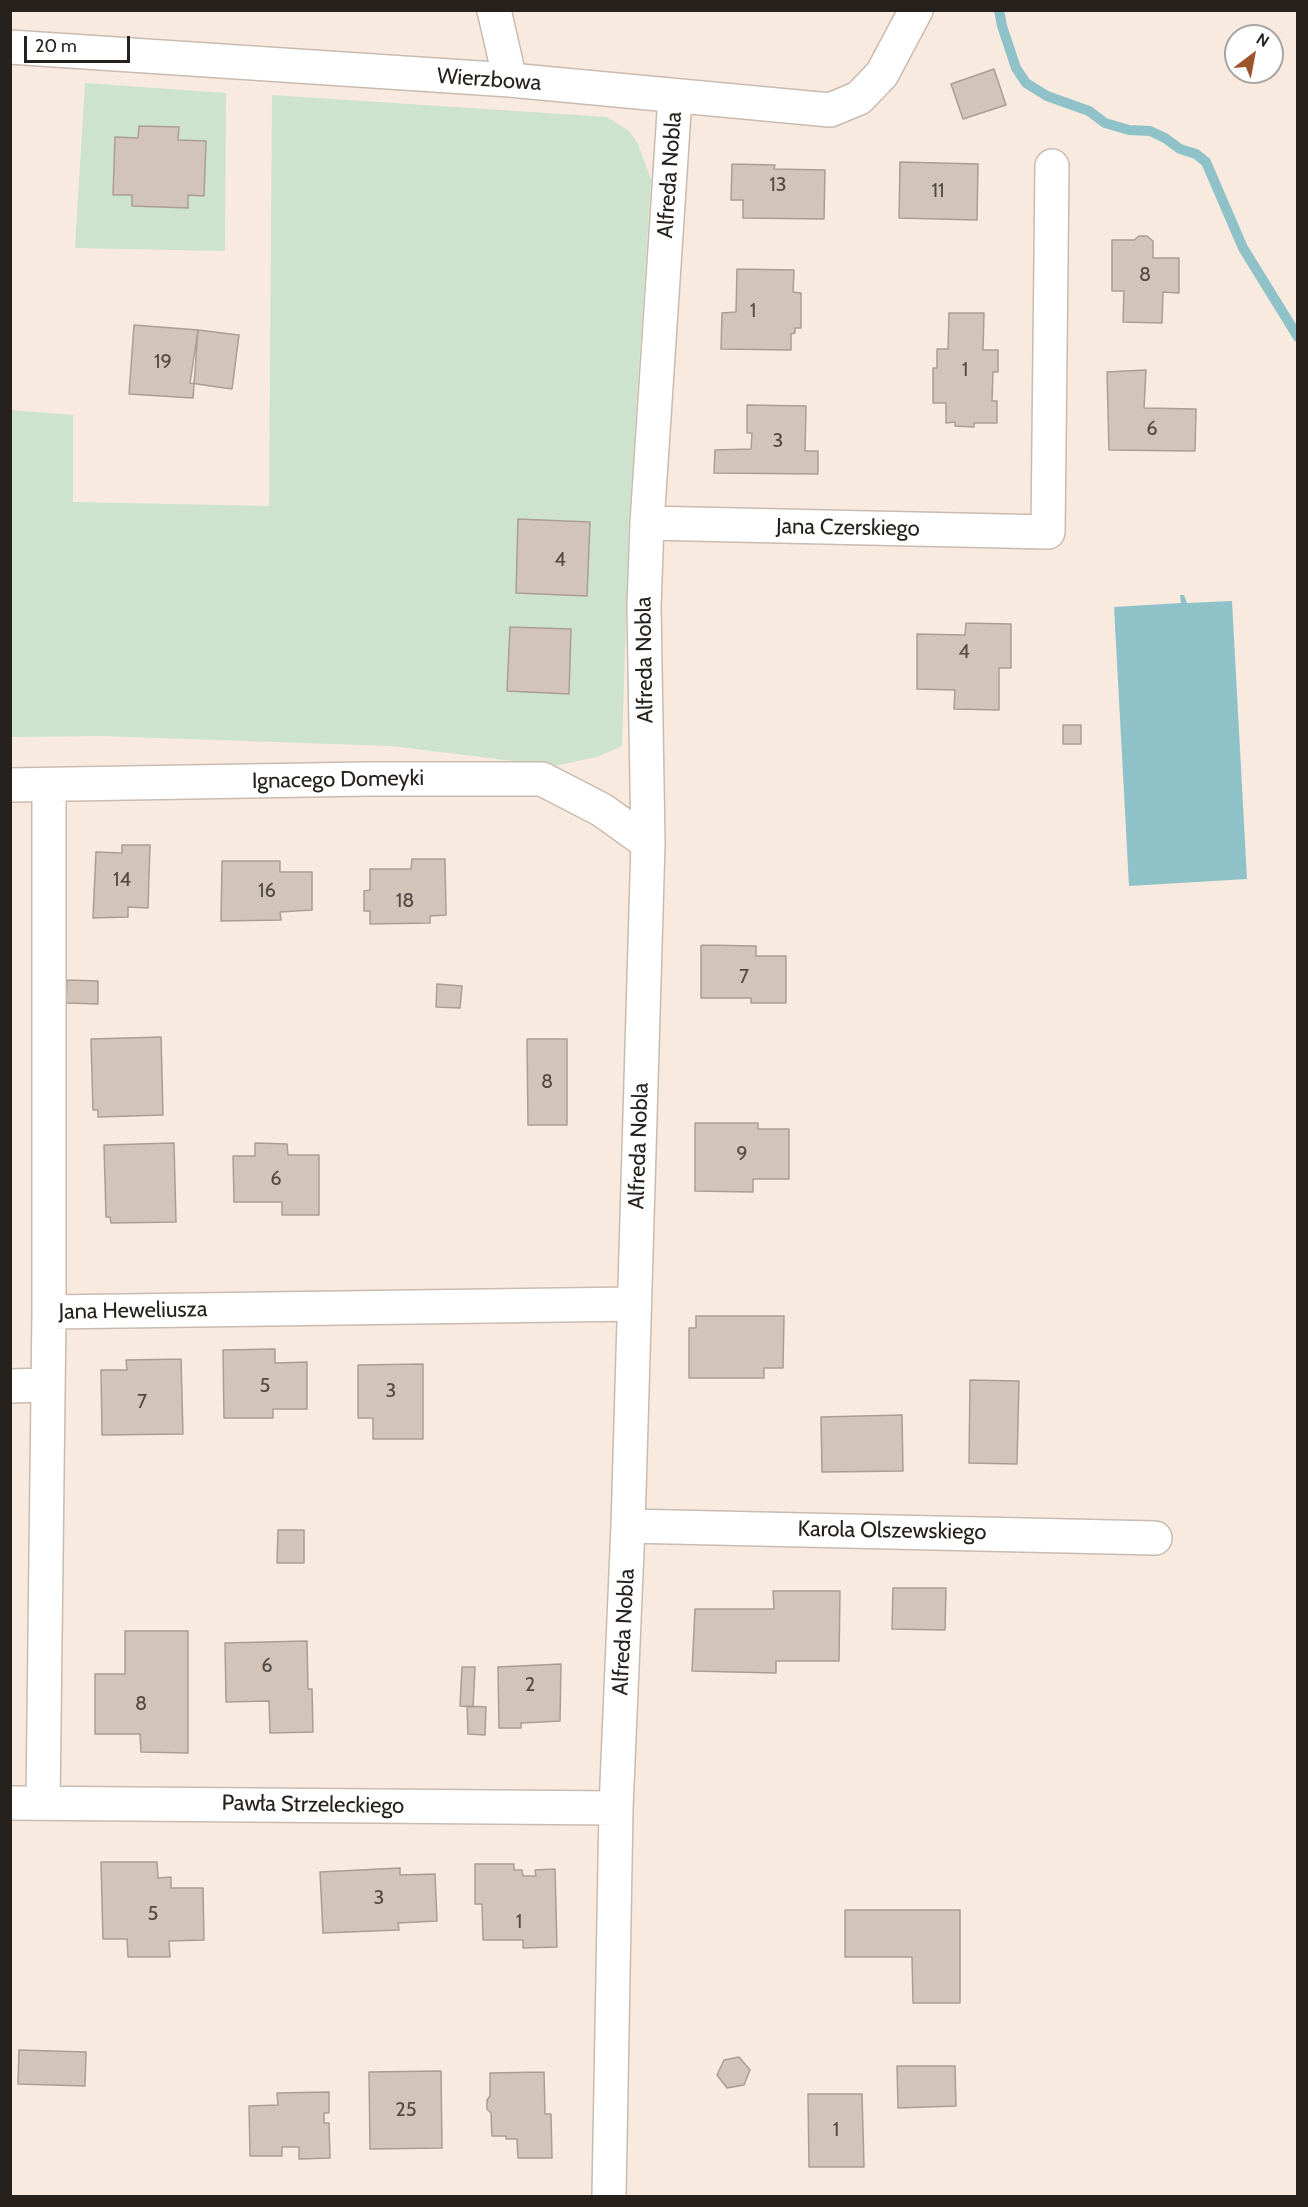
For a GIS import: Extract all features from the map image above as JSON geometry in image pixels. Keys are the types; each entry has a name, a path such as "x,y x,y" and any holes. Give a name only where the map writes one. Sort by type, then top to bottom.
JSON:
{"street":[{"path":"494,10 510,80"},
{"name":"Wierzbowa","path":"10,47 510,80 830,110 859,98 882,74 916,10"},
{"name":"Alfreda Nobla","path":"609,2196 616,1808 628,1526 648,843 644,607 647,523 675,97"},
{"name":"Jana Czerskiego","path":"647,523 1048,532 1052,166"},
{"name":"Ignacego Domeyki","path":"10,785 368,779 542,779 602,810 648,843"},
{"path":"49,785 49,1312"},
{"name":"Jana Heweliusza","path":"43,1802 49,1312 634,1304"},
{"path":"10,1386 48,1385"},
{"name":"Karola Olszewskiego","path":"628,1526 1155,1538"},
{"name":"Pawła Strzeleckiego","path":"10,1803 616,1808"}],"green space":[{"path":"85,83 226,93 225,251 75,248"},
{"path":"272,95 607,117 629,131 638,144 651,180 629,522 622,746 597,757 554,766 391,746 101,736 11,737 10,410 73,415 73,502 269,506"}],"water":[{"path":"1180,595 1184,595 1187,603 1232,601 1247,879 1129,886 1114,607 1181,603"}],"building":[{"path":"994,69 1006,105 963,119 951,84"},
{"path":"139,126 179,127 178,140 206,141 204,196 188,195 188,208 132,206 132,195 113,195 115,137 138,138"},
{"path":"900,162 978,164 977,220 899,218"},
{"path":"732,164 775,165 774,169 825,170 824,219 743,218 743,200 731,200"},
{"path":"1139,236 1147,236 1153,241 1153,258 1179,258 1179,293 1163,292 1162,323 1123,322 1124,291 1112,291 1112,240 1134,240"},
{"path":"737,269 794,270 793,292 801,293 801,328 795,328 795,333 791,334 791,350 721,349 722,313 736,312"},
{"path":"949,313 984,313 983,350 998,350 998,372 993,372 992,401 997,401 997,423 974,423 974,427 955,426 955,422 946,423 946,403 933,403 933,368 937,368 937,349 948,349"},
{"path":"134,325 198,330 193,398 129,394"},
{"path":"198,330 239,335 232,389 190,383"},
{"path":"1146,370 1144,408 1196,409 1195,451 1109,450 1107,372"},
{"path":"747,405 806,406 805,451 818,451 818,474 714,473 715,450 751,449 752,433 747,433"},
{"path":"518,519 590,522 587,596 516,593"},
{"path":"966,623 1011,624 1011,668 999,668 999,710 954,709 955,690 917,689 917,634 965,635"},
{"path":"510,627 571,629 569,694 507,691"},
{"path":"1063,725 1081,725 1081,744 1063,744"},
{"path":"122,845 150,845 148,908 128,907 128,917 93,918 96,852 122,853"},
{"path":"412,859 445,859 446,915 430,916 430,923 370,924 370,911 364,911 364,891 370,890 370,869 411,869"},
{"path":"222,861 280,861 280,872 312,872 312,910 280,912 281,920 221,921"},
{"path":"701,946 756,946 756,956 786,956 786,1003 751,1003 751,998 701,998"},
{"path":"67,980 98,981 98,1004 66,1003"},
{"path":"437,984 462,986 460,1008 436,1007"},
{"path":"161,1037 163,1115 98,1117 98,1110 93,1110 91,1039"},
{"path":"527,1039 567,1039 567,1125 528,1125"},
{"path":"695,1123 758,1123 758,1129 789,1129 789,1179 753,1179 753,1192 695,1191"},
{"path":"174,1143 176,1222 111,1223 110,1217 106,1217 104,1145"},
{"path":"255,1143 287,1144 288,1155 319,1155 319,1215 282,1215 282,1202 234,1202 233,1156 255,1156"},
{"path":"696,1316 784,1316 783,1368 764,1368 764,1378 689,1378 689,1328 696,1328"},
{"path":"275,1349 275,1363 307,1362 307,1409 273,1409 273,1418 224,1418 223,1350"},
{"path":"181,1359 183,1434 102,1435 101,1370 127,1370 126,1360"},
{"path":"423,1364 423,1439 373,1439 373,1418 358,1418 358,1365"},
{"path":"970,1380 1019,1381 1017,1464 969,1463"},
{"path":"902,1415 903,1471 822,1472 821,1417"},
{"path":"278,1530 304,1530 304,1563 277,1563"},
{"path":"893,1588 946,1588 945,1630 892,1629"},
{"path":"773,1591 840,1591 839,1661 776,1661 776,1673 692,1671 695,1609 774,1609"},
{"path":"125,1631 188,1631 188,1753 141,1752 140,1734 95,1734 95,1674 125,1674"},
{"path":"307,1641 308,1689 312,1689 313,1732 270,1733 269,1701 226,1702 225,1643"},
{"path":"561,1664 560,1721 521,1723 521,1728 499,1728 498,1667"},
{"path":"462,1667 475,1667 473,1707 460,1706"},
{"path":"467,1706 486,1707 485,1735 468,1734"},
{"path":"101,1862 157,1862 158,1878 171,1877 171,1888 203,1888 204,1940 169,1941 170,1957 128,1957 127,1939 103,1939"},
{"path":"475,1864 514,1864 514,1870 522,1870 523,1876 536,1876 535,1870 555,1869 557,1947 523,1948 523,1940 483,1940 482,1904 475,1904"},
{"path":"400,1868 400,1875 435,1874 437,1921 398,1923 399,1930 323,1933 320,1872"},
{"path":"845,1910 960,1910 960,2003 913,2003 912,1957 845,1957"},
{"path":"19,2050 86,2052 85,2086 18,2084"},
{"path":"739,2057 750,2070 744,2085 727,2088 717,2075 724,2060"},
{"path":"897,2066 955,2066 956,2106 898,2108"},
{"path":"441,2071 442,2148 370,2149 369,2072"},
{"path":"544,2072 545,2114 551,2114 552,2158 518,2158 517,2139 492,2136 491,2113 487,2109 487,2100 490,2096 490,2073"},
{"path":"329,2092 329,2113 324,2113 324,2123 329,2123 330,2158 299,2159 299,2147 282,2147 282,2156 250,2156 249,2106 278,2105 277,2093"},
{"path":"808,2094 862,2094 864,2167 809,2167"}],"waterway":[{"path":"999,10 1016,68 1026,83 1047,96 1089,111 1105,123 1129,130 1150,131 1180,149 1196,154 1206,162 1243,248 1298,337"}]}
